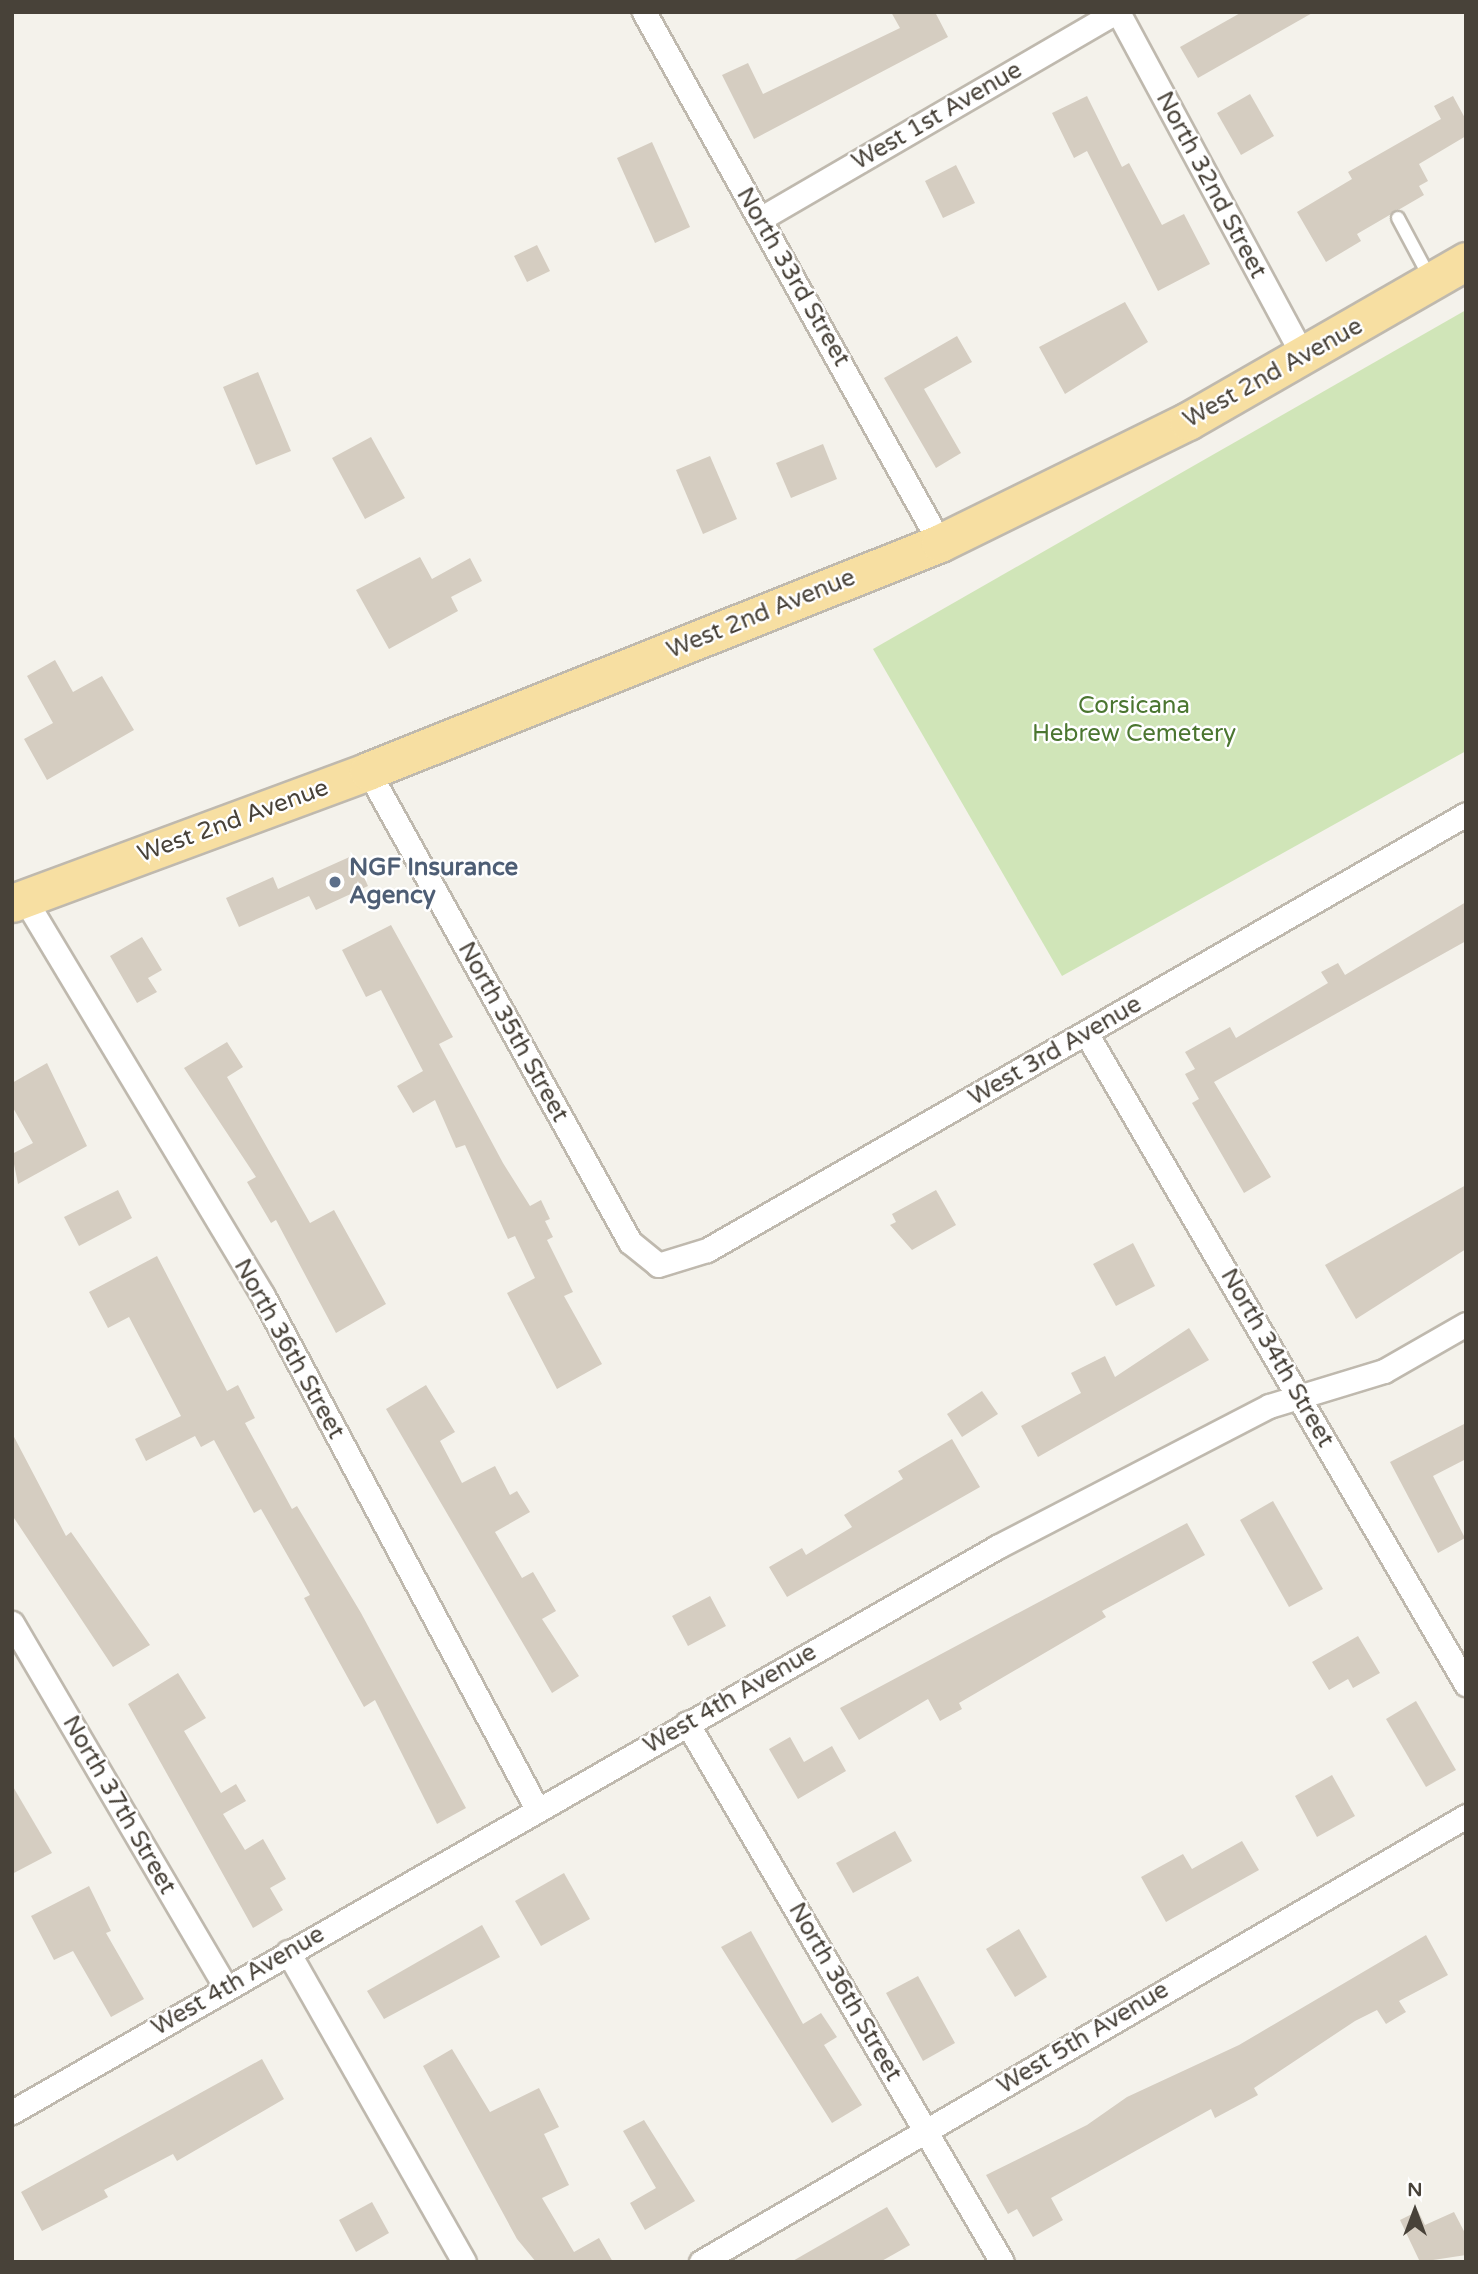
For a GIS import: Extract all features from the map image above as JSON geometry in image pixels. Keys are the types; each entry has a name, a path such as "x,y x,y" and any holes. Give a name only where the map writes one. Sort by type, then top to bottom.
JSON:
{"main road":[{"name":"West 2nd Avenue","path":"18,901 368,771 940,543 1094,471 1304,357 1466,261"}],"street":[{"name":"North 33rd Street","path":"643,12 940,543"},
{"name":"West 1st Avenue","path":"760,219 1116,12"},
{"name":"North 32nd Street","path":"1116,12 1304,357"},
{"name":"North 35th Street","path":"368,771 640,1255"},
{"name":"West 3rd Avenue","path":"640,1255 674,1265 707,1250 1466,814"},
{"name":"North 36th Street","path":"18,901 263,1296 537,1809"},
{"name":"North 34th Street","path":"1086,1033 1466,1684"},
{"name":"West 4th Avenue","path":"12,2112 997,1547 1269,1406 1384,1371 1466,1324"},
{"name":"North 37th Street","path":"12,1623 226,1988"},
{"name":"North 36th Street","path":"687,1723 1002,2262"},
{"name":"West 5th Avenue","path":"701,2262 1466,1816"},
{"path":"288,1952 464,2262"}],"lane":[{"path":"1398,218 1432,281"}],"green space":[{"name":"Corsicana Hebrew Cemetery","path":"1466,310 1466,751 1062,976 873,649"}],"building":[{"path":"891,12 935,12 948,37 754,139 722,75 748,63 763,94 900,28"},
{"path":"1242,12 1314,12 1198,78 1180,47"},
{"path":"1250,94 1274,136 1241,155 1217,113"},
{"path":"1087,96 1122,167 1129,163 1162,225 1184,214 1210,264 1158,291 1087,151 1074,158 1052,113"},
{"path":"1453,96 1466,120 1466,136 1419,164 1428,181 1419,186 1424,195 1357,234 1361,241 1326,262 1297,212 1352,179 1348,172 1441,119 1434,106"},
{"path":"652,142 690,227 655,243 617,158"},
{"path":"956,165 975,203 943,218 925,181"},
{"path":"537,245 550,271 527,282 514,256"},
{"path":"1125,302 1148,342 1065,394 1039,347"},
{"path":"957,336 972,362 924,389 961,453 936,468 884,378"},
{"path":"258,372 291,451 256,465 223,387"},
{"path":"371,437 405,498 365,519 332,458"},
{"path":"823,444 837,479 791,498 776,463"},
{"path":"710,456 737,519 703,534 676,470"},
{"path":"420,557 432,579 470,558 482,581 451,597 458,611 389,649 356,590"},
{"path":"55,660 73,692 102,676 134,730 47,780 24,739 53,723 27,676"},
{"path":"354,855 368,886 316,910 309,896 239,927 226,898 273,877 278,889"},
{"path":"1466,902 1466,941 1214,1082 1271,1177 1244,1193 1192,1103 1199,1099 1185,1074 1195,1069 1185,1052 1230,1027 1236,1038 1328,983 1321,972 1338,963 1345,975"},
{"path":"391,925 453,1037 439,1044 503,1163 530,1206 541,1200 550,1219 545,1221 553,1237 547,1240 573,1292 564,1296 602,1364 557,1389 507,1293 535,1278 515,1236 508,1239 465,1145 456,1148 435,1100 413,1113 397,1086 423,1071 381,990 366,997 342,950"},
{"path":"142,937 162,970 148,978 157,992 137,1003 110,956"},
{"path":"227,1042 243,1067 227,1077 310,1223 334,1210 386,1304 336,1333 276,1220 271,1223 247,1182 256,1177 184,1068"},
{"path":"47,1063 87,1146 18,1184 12,1154 33,1143 12,1106 12,1083"},
{"path":"1466,1185 1466,1249 1356,1319 1325,1265"},
{"path":"118,1190 132,1218 79,1246 64,1217"},
{"path":"936,1190 956,1225 912,1250 890,1225 896,1222 892,1214"},
{"path":"1133,1243 1155,1286 1116,1306 1093,1264"},
{"path":"157,1256 227,1391 238,1385 255,1418 245,1423 292,1509 297,1506 361,1613 466,1808 437,1824 375,1700 364,1707 304,1598 310,1595 261,1509 254,1513 214,1440 201,1447 195,1436 146,1461 135,1439 181,1416 129,1317 108,1328 89,1292"},
{"path":"1189,1328 1209,1360 1038,1457 1021,1426 1081,1393 1071,1373 1105,1356 1115,1377"},
{"path":"426,1385 455,1432 440,1441 462,1483 495,1466 510,1495 517,1491 530,1512 495,1532 522,1578 533,1572 556,1611 542,1619 579,1676 552,1693 386,1409"},
{"path":"982,1391 998,1414 962,1437 947,1414"},
{"path":"1466,1423 1466,1459 1433,1476 1465,1538 1438,1553 1390,1462"},
{"path":"12,1433 66,1536 71,1532 150,1645 113,1667 12,1515"},
{"path":"952,1439 980,1487 787,1597 769,1567 802,1548 806,1555 852,1527 844,1515 903,1479 898,1471"},
{"path":"1273,1501 1323,1589 1289,1607 1240,1520"},
{"path":"1187,1523 1205,1555 1102,1611 1106,1617 959,1703 962,1709 940,1721 928,1699 859,1740 840,1708"},
{"path":"710,1596 726,1626 688,1646 672,1616"},
{"path":"1358,1636 1380,1673 1353,1688 1348,1679 1329,1690 1312,1662"},
{"path":"178,1673 206,1718 184,1731 221,1793 236,1784 246,1801 223,1814 245,1850 263,1839 286,1879 270,1888 283,1910 253,1928 128,1704"},
{"path":"1416,1701 1456,1770 1426,1787 1386,1719"},
{"path":"790,1737 804,1762 832,1746 846,1771 798,1799 769,1749"},
{"path":"1332,1775 1355,1816 1317,1837 1295,1796"},
{"path":"12,1785 52,1853 12,1874"},
{"path":"895,1831 912,1861 853,1893 836,1863"},
{"path":"1242,1841 1259,1870 1166,1922 1141,1877 1183,1854 1192,1869"},
{"path":"564,1873 590,1919 541,1946 515,1901"},
{"path":"89,1886 111,1931 106,1933 144,1999 111,2017 73,1951 54,1960 31,1916"},
{"path":"482,1925 500,1957 384,2019 367,1991"},
{"path":"1019,1929 1047,1977 1015,1997 986,1949"},
{"path":"751,1931 803,2024 821,2013 837,2037 824,2045 862,2105 832,2123 721,1947"},
{"path":"1426,1935 1448,1975 1399,2001 1406,2012 1386,2024 1377,2010 1355,2021 1254,2088 1258,2095 1215,2118 1211,2109 1051,2198 1063,2220 1033,2237 1017,2209 1008,2214 986,2175 1087,2125 1127,2097 1239,2045"},
{"path":"918,1976 955,2043 923,2061 886,1993"},
{"path":"452,2049 490,2112 539,2088 559,2127 544,2134 569,2185 542,2198 574,2252 599,2238 613,2262 536,2262 517,2239 423,2066"},
{"path":"262,2059 284,2099 177,2161 173,2154 104,2190 108,2197 42,2231 21,2192"},
{"path":"644,2120 695,2201 645,2230 630,2203 656,2188 623,2131"},
{"path":"372,2202 389,2233 356,2252 339,2220"},
{"path":"887,2207 910,2245 880,2262 791,2262"},
{"path":"1418,2211 1425,2225 1454,2212 1466,2235 1466,2255 1420,2262 1400,2220"}],"place":[{"name":"NGF Insurance Agency","path":"335,882"}]}
